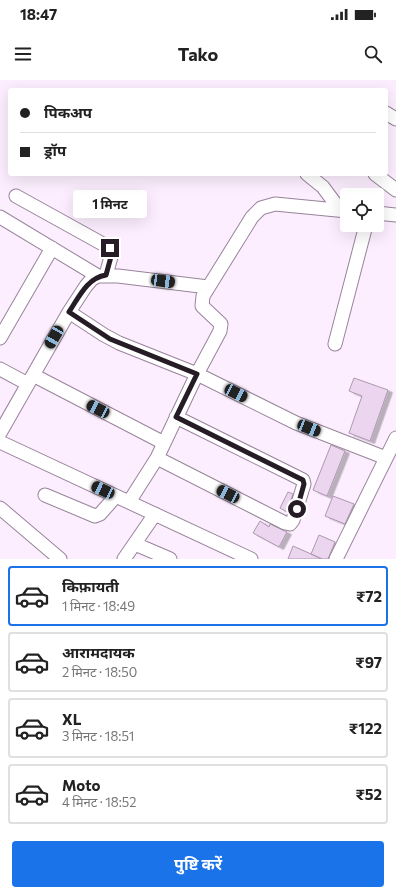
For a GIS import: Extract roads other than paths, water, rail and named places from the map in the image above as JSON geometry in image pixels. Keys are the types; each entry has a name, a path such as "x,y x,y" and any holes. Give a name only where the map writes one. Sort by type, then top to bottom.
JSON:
{"street":[{"path":"309,176 323,187 340,206"},
{"path":"378,176 396,190"},
{"path":"16,196 110,248 112,253 102,276"},
{"path":"129,502 157,458 197,374 220,331 222,326 202,306 201,303 208,287 252,217 261,208 267,205 275,204 340,210"},
{"path":"384,214 396,215"},
{"path":"0,217 102,276"},
{"path":"335,344 364,232"},
{"path":"0,338 52,248"},
{"path":"0,433 69,312 86,286 92,280 102,276 118,276 208,287"},
{"path":"69,312 115,341 197,374 296,423 386,458"},
{"path":"0,369 30,380 164,443"},
{"path":"157,458 285,523 290,524 293,520 304,484 303,480 176,417"},
{"path":"336,559 395,441"},
{"path":"0,442 251,559"},
{"path":"45,494 95,516 102,512 116,496"},
{"path":"0,508 60,559"},
{"path":"124,559 155,514"},
{"path":"135,544 170,559"}]}
